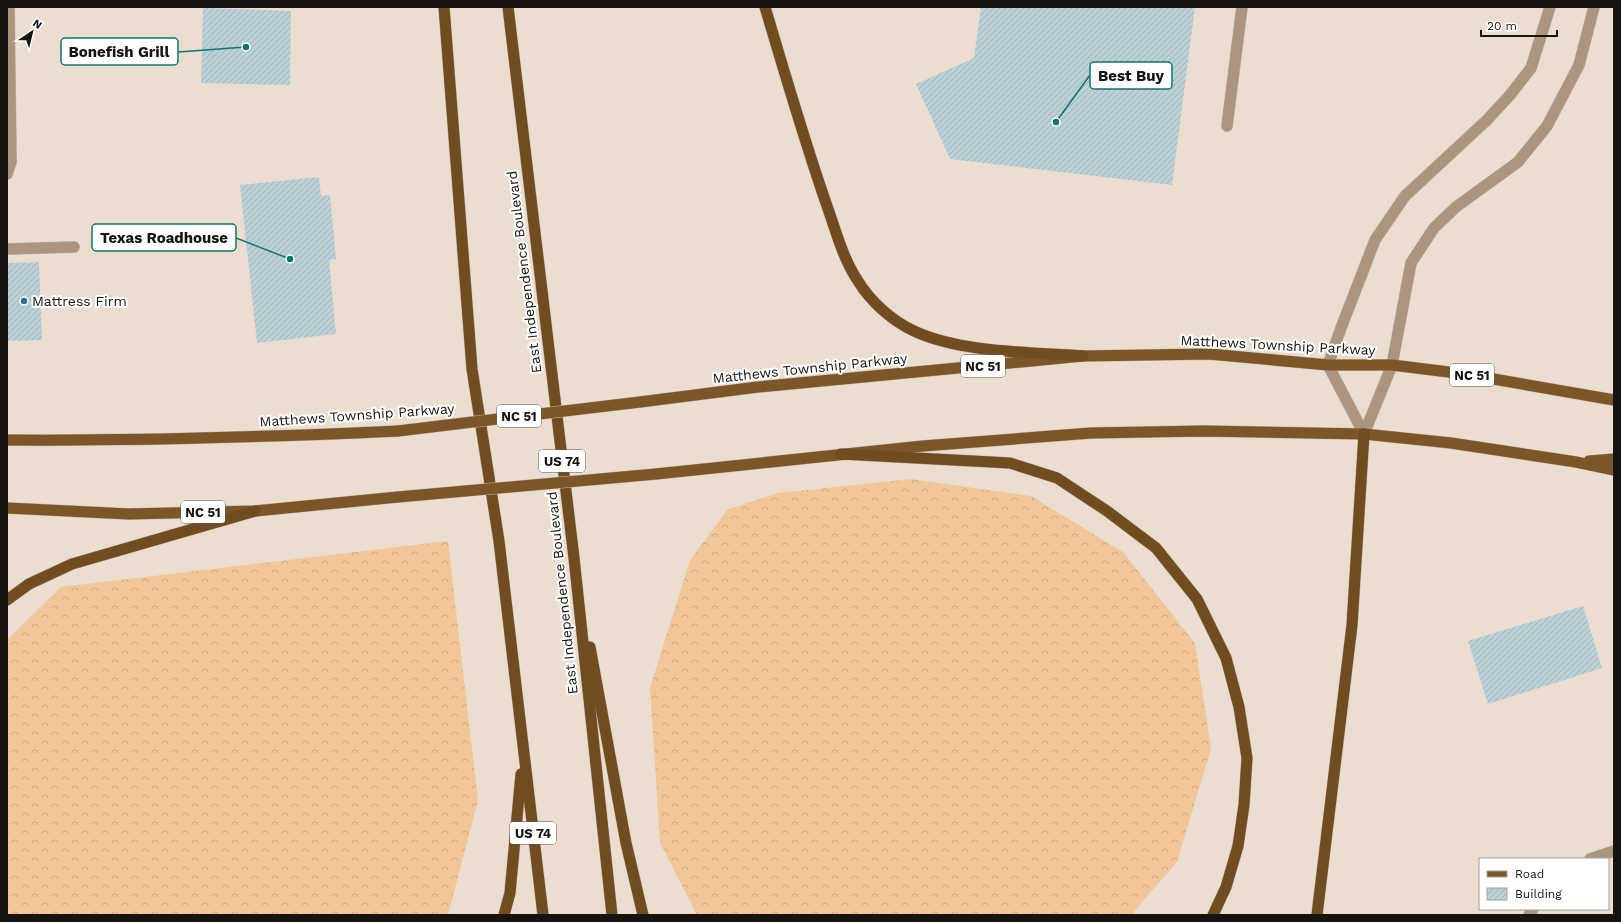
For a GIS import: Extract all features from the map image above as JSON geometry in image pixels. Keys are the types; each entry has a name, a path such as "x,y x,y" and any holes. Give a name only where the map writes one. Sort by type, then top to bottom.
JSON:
{"highway":[{"name":"US 74","path":"444,7 472,369 499,541 543,915"},
{"name":"East Independence Boulevard","path":"508,7 574,558 612,915"},
{"path":"765,7 821,188 848,264 869,297 892,318 913,331 932,338 995,350 1083,356"},
{"path":"1317,915 1352,625 1364,434"},
{"path":"841,454 1010,464 1057,478 1107,511 1156,548 1197,599 1226,658 1239,707 1247,758 1244,805 1238,846 1226,887 1213,915"},
{"path":"7,600 29,584 72,564 255,511"},
{"path":"574,558 626,843 642,915"},
{"path":"504,915 510,893 523,752"}],"main road":[{"name":"Matthews Township Parkway","path":"7,440 186,439 398,430 758,387 1083,356 1209,354 1328,365 1392,365 1465,374 1614,400"},
{"name":"NC 51","path":"7,508 129,514 255,511 656,474 924,446 1091,433 1204,431 1364,434 1451,443 1576,462 1614,470"},
{"path":"1576,462 1614,459"}],"lane":[{"path":"7,174 11,162 9,7"},
{"path":"1227,126 1242,7"},
{"path":"1364,434 1328,365 1375,240 1405,196 1487,120 1510,95 1531,68 1550,7"},
{"path":"1364,434 1392,365 1411,263 1434,228 1456,207 1518,162 1547,126 1579,65 1594,7"},
{"path":"7,249 74,247"},
{"path":"1593,858 1614,851"}],"green space":[{"path":"911,479 1031,496 1123,552 1195,643 1211,749 1177,862 1131,915 697,915 660,843 650,688 690,560 728,509 778,493"},
{"path":"448,541 478,801 448,915 7,915 7,640 61,587"}],"building":[{"path":"981,7 1195,7 1172,185 950,159 916,84 974,58"},
{"path":"203,8 291,11 290,85 201,83"},
{"path":"319,177 321,196 330,195 336,259 329,260 336,334 257,343 240,185"},
{"name":"Mattress Firm","path":"39,262 42,340 7,341 7,263"},
{"path":"1583,606 1602,668 1488,704 1468,641"}],"place":[{"name":"Bonefish Grill","path":"246,47"},
{"name":"Best Buy","path":"1056,122"},
{"name":"Texas Roadhouse","path":"290,259"},
{"name":"Mattress Firm","path":"24,301"}]}
